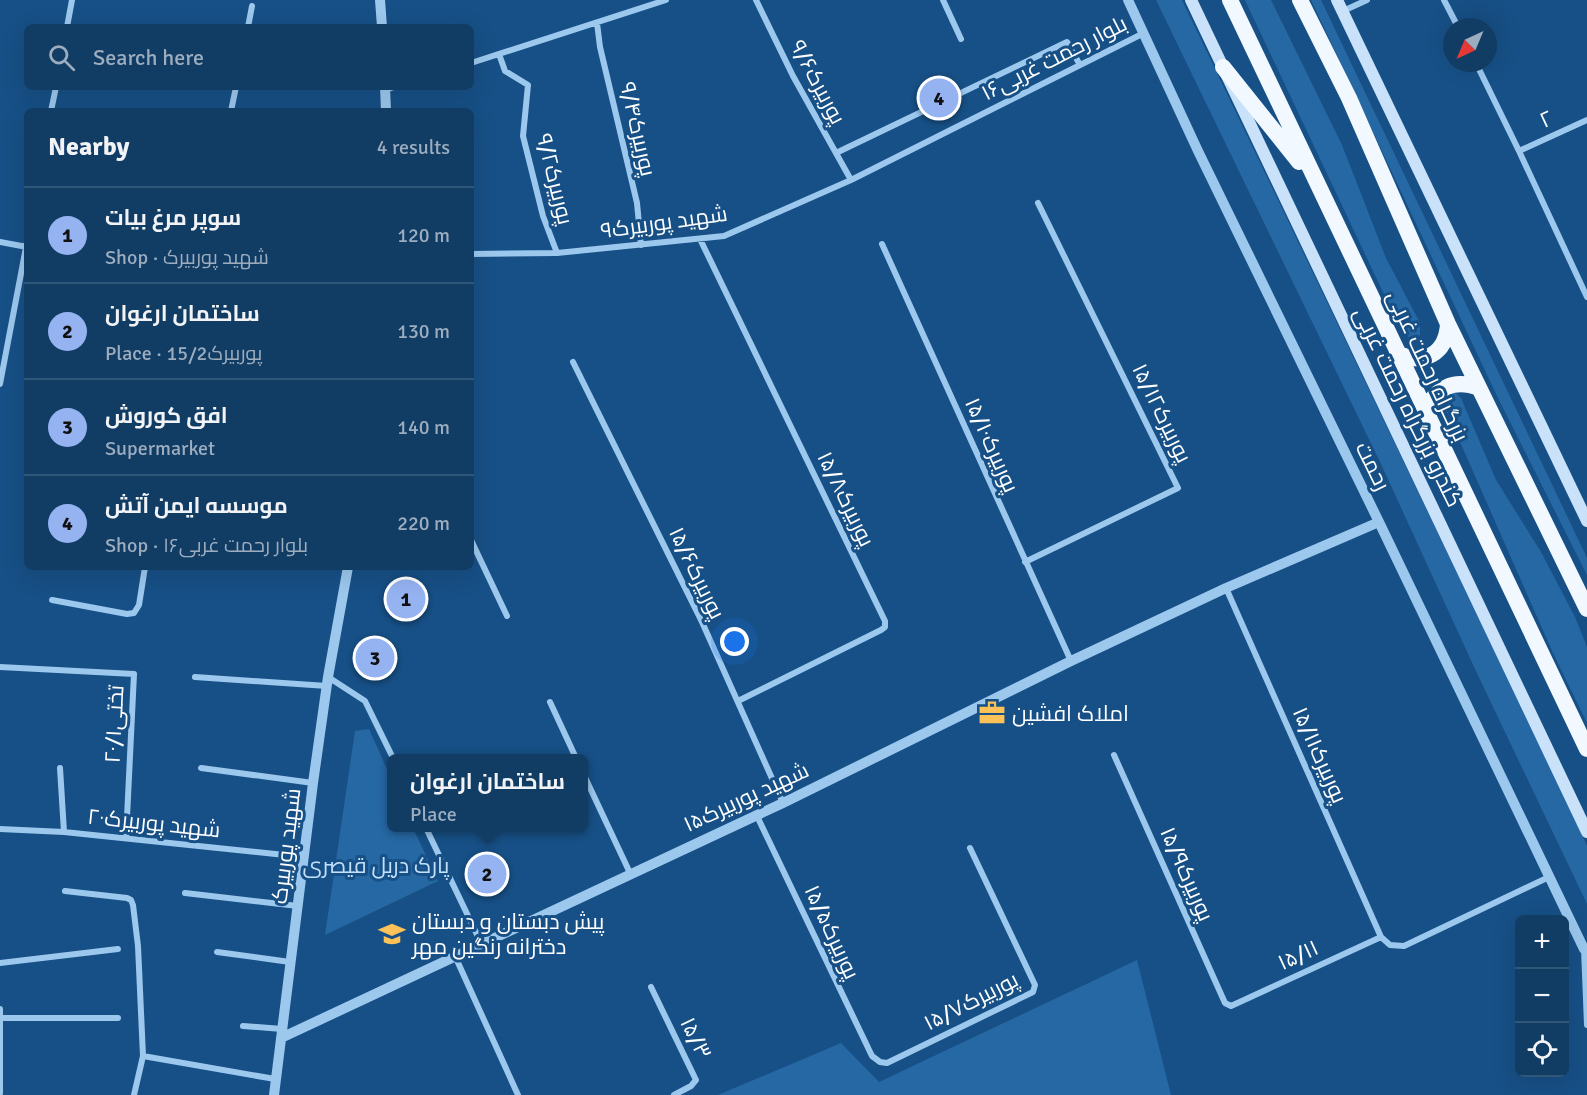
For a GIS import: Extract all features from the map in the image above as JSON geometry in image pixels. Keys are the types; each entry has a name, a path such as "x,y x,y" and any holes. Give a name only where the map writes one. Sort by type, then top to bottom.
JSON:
{"highway":[{"name":"بزرگراه رحمت غربی","path":"1230,0 1587,749"},
{"name":"بزرگراه رحمت غربی","path":"1299,0 1349,98 1448,324 1587,609"},
{"path":"1223,67 1317,184"},
{"path":"1397,353 1407,358 1417,359 1437,352 1448,334 1448,324"},
{"path":"1425,413 1429,402 1445,386 1456,383 1479,388"}],"main road":[{"name":"کندرو بزرگراه رحمت غربی","path":"1191,0 1587,832"},
{"path":"1340,5 1587,521"}],"street":[{"path":"68,24 72,0"},
{"path":"380,0 382,24"},
{"path":"474,62 666,0"},
{"name":"پوربیرک۹/۶","path":"756,0 793,76 851,180"},
{"path":"943,0 961,39"},
{"name":"رحمت","path":"1128,0 1198,151 1585,953"},
{"path":"1340,5 1366,0"},
{"path":"1444,0 1453,18"},
{"path":"249,24 252,6"},
{"name":"پوربیرک۹/۴","path":"597,23 600,47 637,203 641,244"},
{"name":"بلوار رحمت غربی۱۶","path":"851,180 1144,33"},
{"path":"836,153 1068,42 1080,65"},
{"name":"پوربیرک۹/۲","path":"500,54 506,71 528,85 523,136 543,216 557,253"},
{"path":"1480,72 1587,297"},
{"path":"52,108 55,90"},
{"path":"232,108 235,90"},
{"path":"386,108 388,90"},
{"name":"۲","path":"1519,151 1587,120"},
{"name":"شهید پوربیرک۹","path":"474,254 557,253 724,236 851,180"},
{"name":"پوربیرک۱۵/۱۲","path":"1025,562 1178,488 1038,202"},
{"name":"پوربیرک۱۵/۸","path":"700,239 885,621 885,627 881,630 738,701"},
{"path":"0,242 24,245"},
{"name":"پوربیرک۱۵/۱۰","path":"882,244 1071,661"},
{"path":"0,384 24,260"},
{"name":"پوربیرک۱۵/۶","path":"573,362 702,622 783,803"},
{"name":"شهید پوربیرک۱۵","path":"281,1034 455,956 783,803 1071,661 1226,588 1379,522"},
{"path":"474,546 507,616"},
{"path":"52,600 127,614 134,613 138,605 144,570"},
{"name":"شهید پوربیرک","path":"274,1095 328,682 347,570"},
{"name":"پوربیرک۱۵/۱۱","path":"1226,588 1381,937"},
{"name":"تختی۲۰/۱","path":"0,668 134,674 126,838"},
{"path":"195,677 328,682 365,701 391,754"},
{"path":"550,702 574,754"},
{"name":"پوربیرک۱۵/۹","path":"1114,755 1225,1003 1231,1006"},
{"path":"60,768 64,832"},
{"path":"201,768 314,783"},
{"path":"588,784 630,873"},
{"name":"پوربیرک۱۵/۵","path":"756,814 872,1056 880,1062"},
{"name":"شهید پوربیرک۲۰","path":"0,829 64,832 305,857"},
{"path":"428,832 482,943"},
{"name":"پوربیرک۱۵/۷","path":"880,1062 887,1063 1033,992 1035,985 969,848"},
{"path":"1381,937 1390,945 1404,946 1549,876"},
{"path":"65,891 131,900 138,946 143,1056 134,1095"},
{"path":"185,893 298,906"},
{"name":"۱۵/۱۱","path":"1231,1006 1381,937"},
{"path":"0,963 118,949"},
{"path":"217,952 290,962"},
{"path":"1585,953 1587,1025"},
{"path":"455,956 518,1095"},
{"name":"۱۵/۳","path":"651,987 696,1080 692,1086 674,1095"},
{"path":"0,1009 0,1093"},
{"path":"1,1018 118,1018"},
{"path":"243,1026 281,1034"},
{"path":"143,1056 275,1079"}],"green space":[{"path":"1156,0 1182,0 1569,806 1587,846 1587,904 1381,464"},
{"path":"1245,0 1271,0 1342,145 1386,258 1420,323 1420,335 1409,338 1399,326"},
{"path":"1311,0 1321,0 1587,558 1587,575 1497,396"},
{"path":"1455,392 1461,398 1496,480 1541,552 1575,617 1587,647 1587,723 1553,653 1446,410 1443,400 1446,393"},
{"name":"پارک دریل قیصری","path":"369,729 387,769 387,832 415,832 438,881 325,935 355,731"},
{"path":"1137,960 1171,1095 718,1095 841,1043 879,1082"}],"place":[{"name":"موسسه ایمن آتش","path":"939,98"},
{"name":"سوپر مرغ بیات","path":"406,599"},
{"name":"افق کوروش","path":"375,658"},
{"name":"املاک افشین","path":"992,713"},
{"name":"ساختمان ارغوان","path":"487,874"},
{"name":"پیش دبستان و دبستان دخترانه رنگین مهر","path":"392,934"}]}
